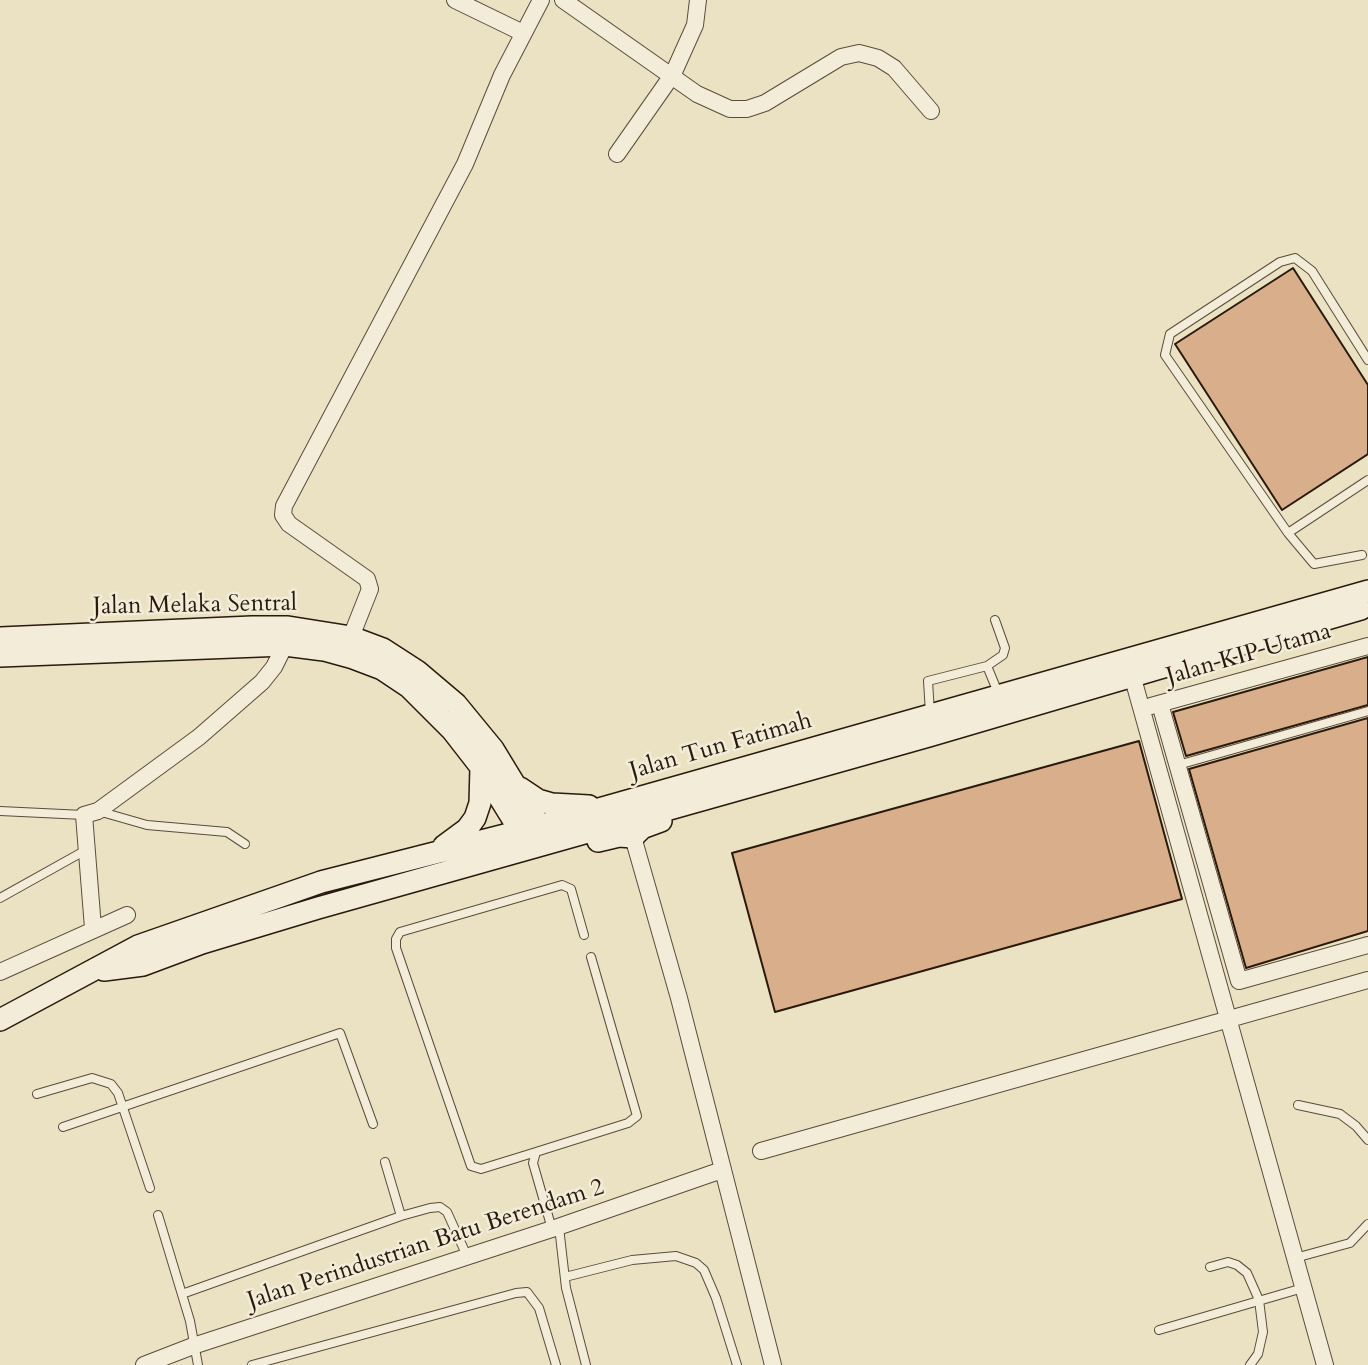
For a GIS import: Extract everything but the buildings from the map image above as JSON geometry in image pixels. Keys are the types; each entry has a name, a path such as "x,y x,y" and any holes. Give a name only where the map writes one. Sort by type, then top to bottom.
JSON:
{"main road":[{"name":"Jalan Tun Fatimah","path":"95,971 143,965 202,943 460,868 615,804 1368,591"},
{"name":"Jalan Tun Fatimah","path":"0,1020 138,946 321,882 433,852 535,836 677,807 1368,606"},
{"name":"Jalan Melaka Sentral","path":"0,638 252,627 288,627 351,637 383,649 438,687 493,749 514,783 535,836"},
{"name":"Jalan Melaka Sentral","path":"0,656 285,645 324,650 353,658 391,675 431,707 535,836"},
{"path":"433,852 454,840 475,818 480,803 480,766"},
{"path":"514,783 527,794 552,804 615,804"},
{"path":"460,868 483,870 513,866 614,836 633,837 642,828 674,814 677,807"}],"street":[{"path":"455,0 523,33"},
{"path":"351,637 370,589 367,579 289,524 283,515 284,506 465,164 523,33 541,0"},
{"path":"564,0 711,102 730,109 747,109 793,88 841,57 859,54 878,58 894,68 931,111"},
{"path":"617,154 673,74 695,25 698,0"},
{"path":"93,929 86,850 91,813 199,737 262,682 274,667 285,645"},
{"name":"Jalan KIP Utama","path":"1142,709 1368,646"},
{"path":"1132,675 1325,1365"},
{"path":"1160,704 1239,981 1368,945"},
{"path":"633,837 679,998 773,1365"},
{"path":"0,972 127,915"},
{"path":"761,1151 1368,980"},
{"name":"Jalan Perindustrian Batu Berendam 2","path":"150,1364 193,1346 556,1228 722,1170"}],"lane":[{"path":"1362,555 1314,564 1288,533 1165,355 1170,334 1280,262 1295,258 1312,271 1368,360"},
{"path":"1288,533 1368,480"},
{"path":"931,716 928,681 987,666 1003,655 1005,648 995,620"},
{"path":"987,666 999,695"},
{"path":"1178,765 1368,711"},
{"path":"0,811 91,813 148,825 227,832 245,844"},
{"path":"0,898 86,850"},
{"path":"584,934 571,889 562,886 400,932 396,939 396,948 471,1166 481,1169 628,1124 637,1116 591,957"},
{"path":"63,1127 123,1109 340,1033 373,1124"},
{"path":"37,1094 92,1079 102,1079 118,1093 150,1188"},
{"path":"1298,1105 1340,1114 1368,1140"},
{"path":"536,1152 533,1163 556,1228 586,1365"},
{"path":"385,1162 401,1216"},
{"path":"182,1294 401,1216 440,1207 447,1212 467,1256"},
{"path":"158,1216 182,1294 198,1365"},
{"path":"1295,1258 1350,1243 1368,1224"},
{"path":"565,1277 632,1260 676,1256 696,1263 704,1270 716,1298 737,1365"},
{"path":"1210,1267 1228,1262 1237,1265 1247,1272 1259,1300 1262,1332 1258,1354 1251,1365"},
{"path":"1159,1330 1303,1288"},
{"path":"252,1365 527,1292 539,1308 556,1365"}]}
